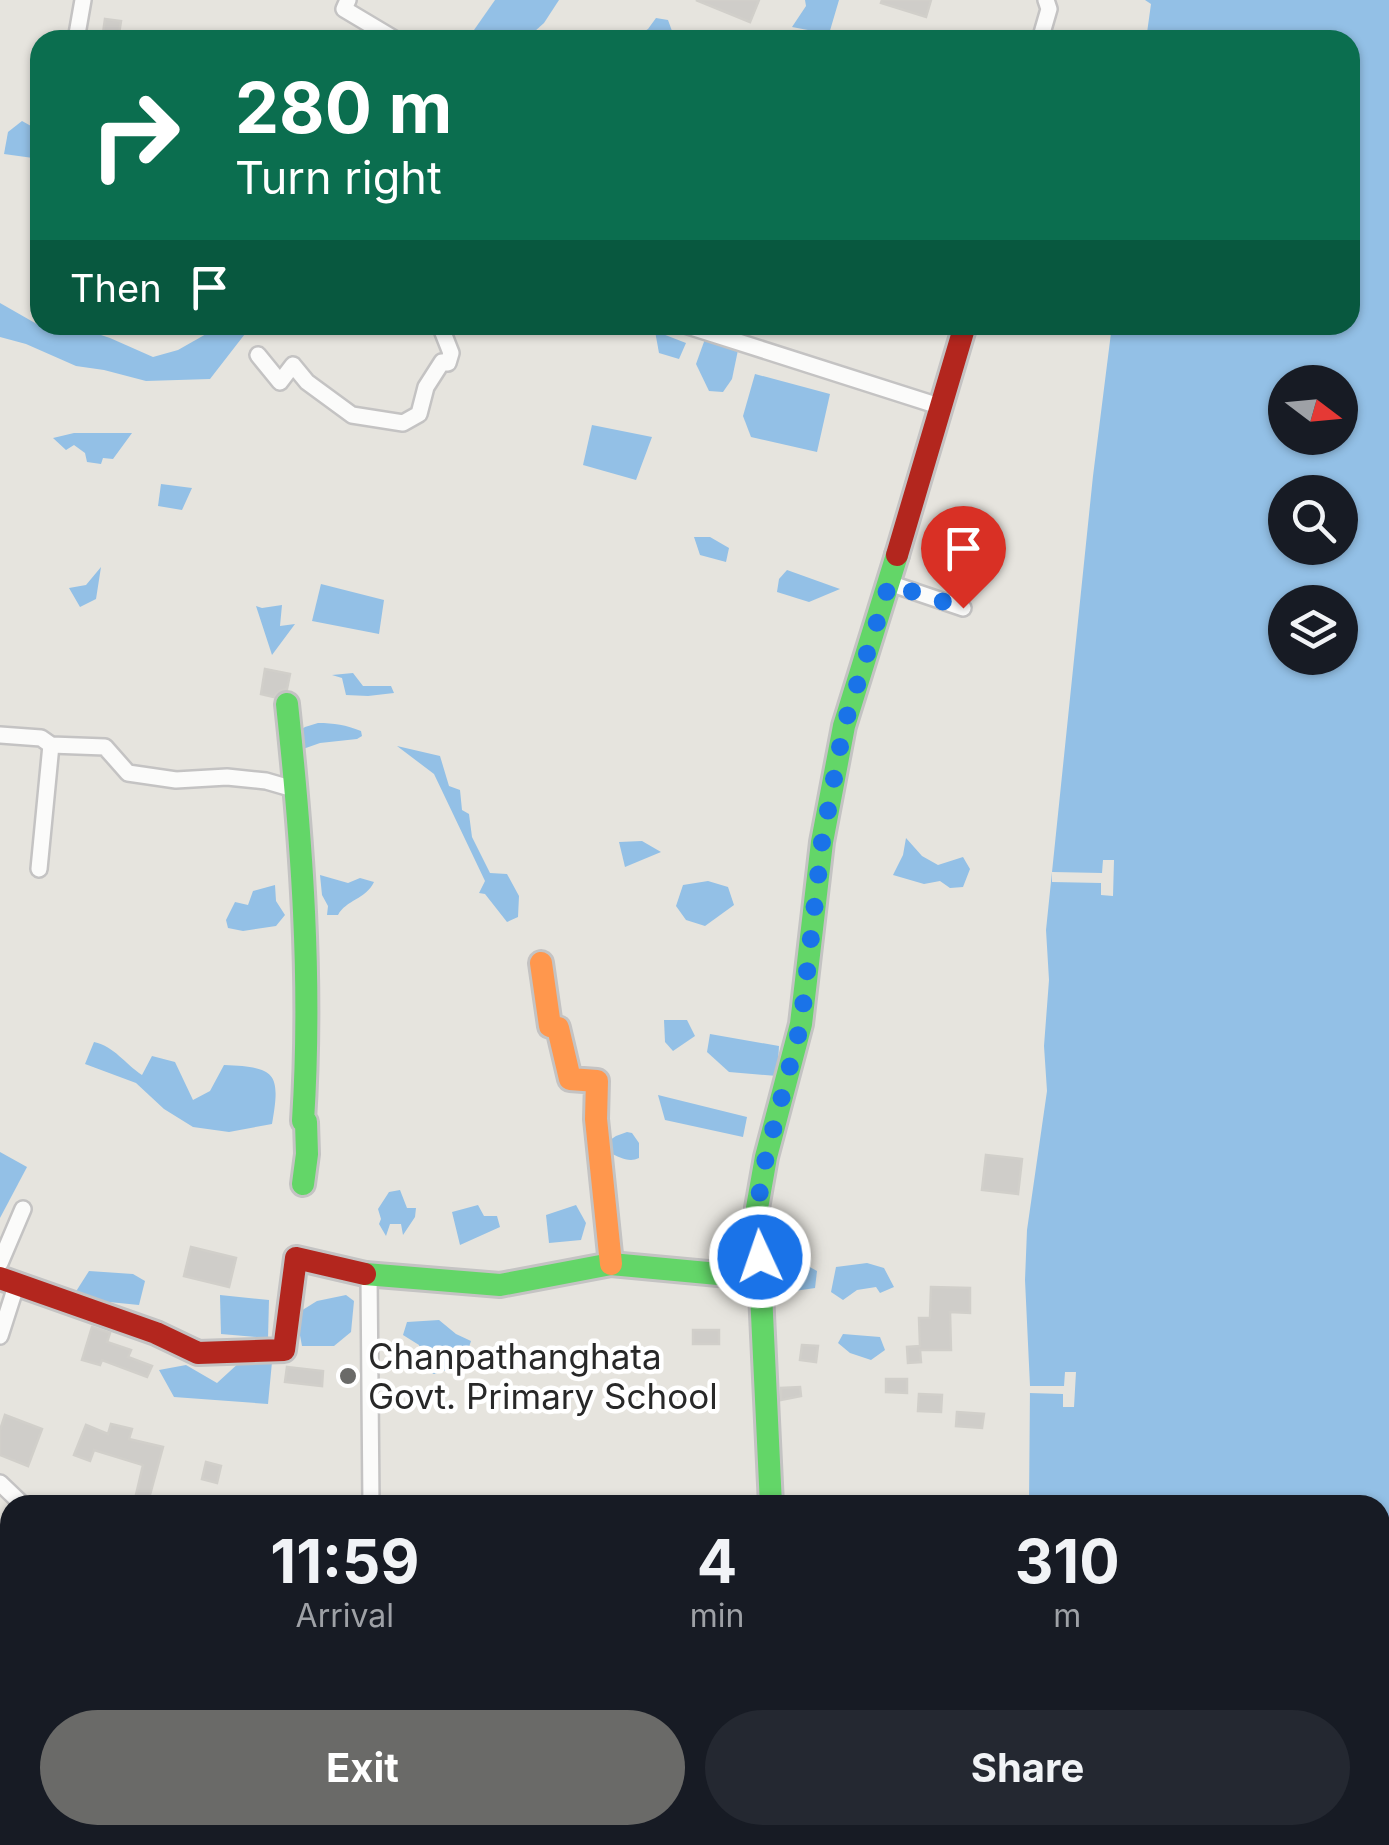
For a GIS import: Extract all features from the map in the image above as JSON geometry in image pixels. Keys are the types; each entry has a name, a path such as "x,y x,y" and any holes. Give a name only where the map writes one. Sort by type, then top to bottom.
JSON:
{"street":[{"path":"78,30 83,0"},
{"path":"348,0 344,8 380,30"},
{"path":"1043,30 1049,9 1046,0"},
{"path":"258,355 280,382 293,364 307,382 352,415 403,423 419,414 426,387 442,362 448,364 451,354 444,335"},
{"path":"715,335 942,407"},
{"path":"771,1495 757,1208 766,1157 801,1024 822,842 844,726 962,335"},
{"path":"889,584 963,608"},
{"path":"287,704 297,790 308,1015 303,1122 308,1133 303,1184"},
{"path":"0,735 41,738 51,745 105,747 128,773 176,780 266,780 297,790"},
{"path":"39,869 51,745"},
{"path":"541,964 550,1026 558,1028 570,1079 597,1081 596,1119 610,1264"},
{"path":"0,1263 23,1209"},
{"path":"0,1336 8,1281 156,1333 198,1353 284,1350 296,1258 369,1275 500,1285 610,1264 761,1278"},
{"path":"369,1275 372,1495"}],"water":[{"path":"495,0 559,0 536,30 474,30"},
{"path":"805,0 839,0 830,30 792,27 806,6"},
{"path":"1145,0 1389,0 1389,1495 1029,1495 1025,1280 1027,1230 1047,1091 1046,930 1111,335 1360,335 1360,30 1147,30 1151,4"},
{"path":"656,18 668,20 672,30 646,30"},
{"path":"22,121 30,125 30,158 4,154 8,132"},
{"path":"0,303 30,320 30,335 101,335 153,357 178,350 204,335 244,335 210,379 146,381 76,366 0,337"},
{"path":"656,335 686,343 679,359 659,353"},
{"path":"705,339 738,350 732,379 723,392 709,391 696,364"},
{"path":"755,374 830,394 817,452 751,437 743,416"},
{"path":"592,425 652,437 636,480 583,465"},
{"path":"74,433 132,433 113,459 103,458 101,464 87,462 85,453 74,445 66,450 53,438"},
{"path":"161,484 192,488 182,510 158,506"},
{"path":"694,537 710,537 729,548 726,562 700,555"},
{"path":"101,567 96,599 80,607 69,588 86,585"},
{"path":"787,570 840,589 809,602 777,592 779,579"},
{"path":"321,584 384,600 379,634 312,621"},
{"path":"282,605 280,626 295,624 272,655 256,606"},
{"path":"353,673 363,686 391,686 394,693 346,695 342,678 332,675"},
{"path":"318,723 350,727 361,731 362,736 299,747 299,731"},
{"path":"397,746 440,756 449,786 460,790 462,810 469,814 472,837 490,873 507,874 519,896 518,917 507,922 485,894 479,893 485,881 434,774"},
{"path":"906,838 922,856 938,865 963,857 970,869 963,887 950,888 940,881 924,884 893,875"},
{"path":"642,841 661,852 625,867 619,842"},
{"path":"320,875 348,883 360,878 374,882 338,915 327,915"},
{"path":"708,881 728,887 734,905 705,926 686,920 676,906 683,885"},
{"path":"275,885 276,901 285,915 276,926 243,931 228,928 226,920 235,902 248,905 253,891"},
{"path":"664,1020 687,1020 695,1036 673,1051 665,1042"},
{"path":"710,1034 779,1046 777,1076 729,1072 707,1052"},
{"path":"94,1042 114,1051 142,1075 152,1056 175,1062 193,1100 210,1091 224,1065 264,1071 271,1076 276,1094 272,1124 229,1132 193,1127 164,1109 136,1083 85,1064"},
{"path":"658,1095 747,1117 743,1137 665,1120"},
{"path":"627,1132 639,1143 639,1158 628,1160 610,1153 607,1142"},
{"path":"0,1152 27,1167 0,1218"},
{"path":"400,1190 407,1208 416,1208 415,1217 403,1235 401,1224 390,1224 386,1236 379,1224 378,1209 389,1192"},
{"path":"478,1205 484,1216 497,1216 500,1227 460,1245 452,1212"},
{"path":"576,1205 586,1223 581,1240 549,1243 546,1215"},
{"path":"786,1254 817,1271 815,1288 781,1293 760,1257"},
{"path":"867,1263 884,1268 894,1287 880,1293 876,1287 857,1290 843,1300 831,1292 836,1267"},
{"path":"89,1271 133,1274 145,1281 139,1305 89,1300 75,1293"},
{"path":"220,1295 269,1300 268,1338 221,1334"},
{"path":"346,1295 354,1301 351,1332 334,1346 302,1346 296,1314 317,1301"},
{"path":"439,1320 471,1341 463,1365 434,1374 425,1370 419,1345 403,1335 407,1322"},
{"path":"843,1334 880,1337 885,1350 871,1360 850,1353 838,1343"},
{"path":"241,1361 272,1362 268,1404 174,1397 159,1370 186,1365 217,1383"}],"pier":[{"path":"1103,860 1114,860 1113,896 1101,895 1101,883 1052,882 1052,872 1102,873"},
{"path":"1065,1372 1076,1372 1074,1407 1063,1407 1063,1394 1029,1393 1030,1386 1064,1386"}],"building":[{"path":"696,0 759,0 750,22"},
{"path":"931,0 926,17 881,3"},
{"path":"105,19 121,21 120,30 103,30"},
{"path":"265,669 290,674 287,689 274,697 261,694"},
{"path":"986,1155 1022,1159 1018,1194 982,1190"},
{"path":"191,1247 236,1258 229,1287 184,1276"},
{"path":"931,1287 970,1288 970,1313 950,1312 951,1350 920,1350 921,1362 908,1363 907,1347 920,1346 919,1318 930,1318"},
{"path":"92,1327 110,1333 107,1342 131,1350 128,1357 152,1366 147,1377 102,1360 100,1365 82,1360"},
{"path":"693,1330 719,1330 719,1344 693,1344"},
{"path":"802,1345 818,1346 816,1362 800,1360"},
{"path":"287,1367 323,1371 322,1386 285,1382"},
{"path":"886,1379 907,1379 907,1393 886,1392"},
{"path":"800,1387 801,1396 781,1400 781,1388"},
{"path":"919,1394 942,1395 941,1412 918,1411"},
{"path":"957,1412 984,1414 982,1428 956,1426"},
{"path":"5,1415 42,1429 28,1466 0,1455 0,1430"},
{"path":"111,1424 132,1429 129,1439 163,1447 150,1495 136,1495 143,1465 94,1450 90,1461 74,1455 86,1425 108,1434"},
{"path":"206,1462 221,1466 217,1483 202,1479"}],"traffic: fast":[{"path":"771,1495 757,1208 766,1157 801,1024 822,842 844,726 897,555"},
{"path":"287,704 306,964 303,1121 307,1154 303,1184"},
{"path":"365,1274 500,1285 611,1264 761,1278"}],"traffic: slow":[{"path":"541,963 550,1026 558,1028 570,1079 597,1081 596,1119 611,1264"}],"traffic: jam":[{"path":"897,555 962,335"},
{"path":"0,1278 156,1333 198,1353 284,1350 296,1258 365,1274"}],"place":[{"name":"Chanpathanghata Govt. Primary School","path":"348,1376"}],"route":[{"path":"760,1257 757,1208 766,1157 801,1024 822,842 844,726 889,584 963,608"}]}
